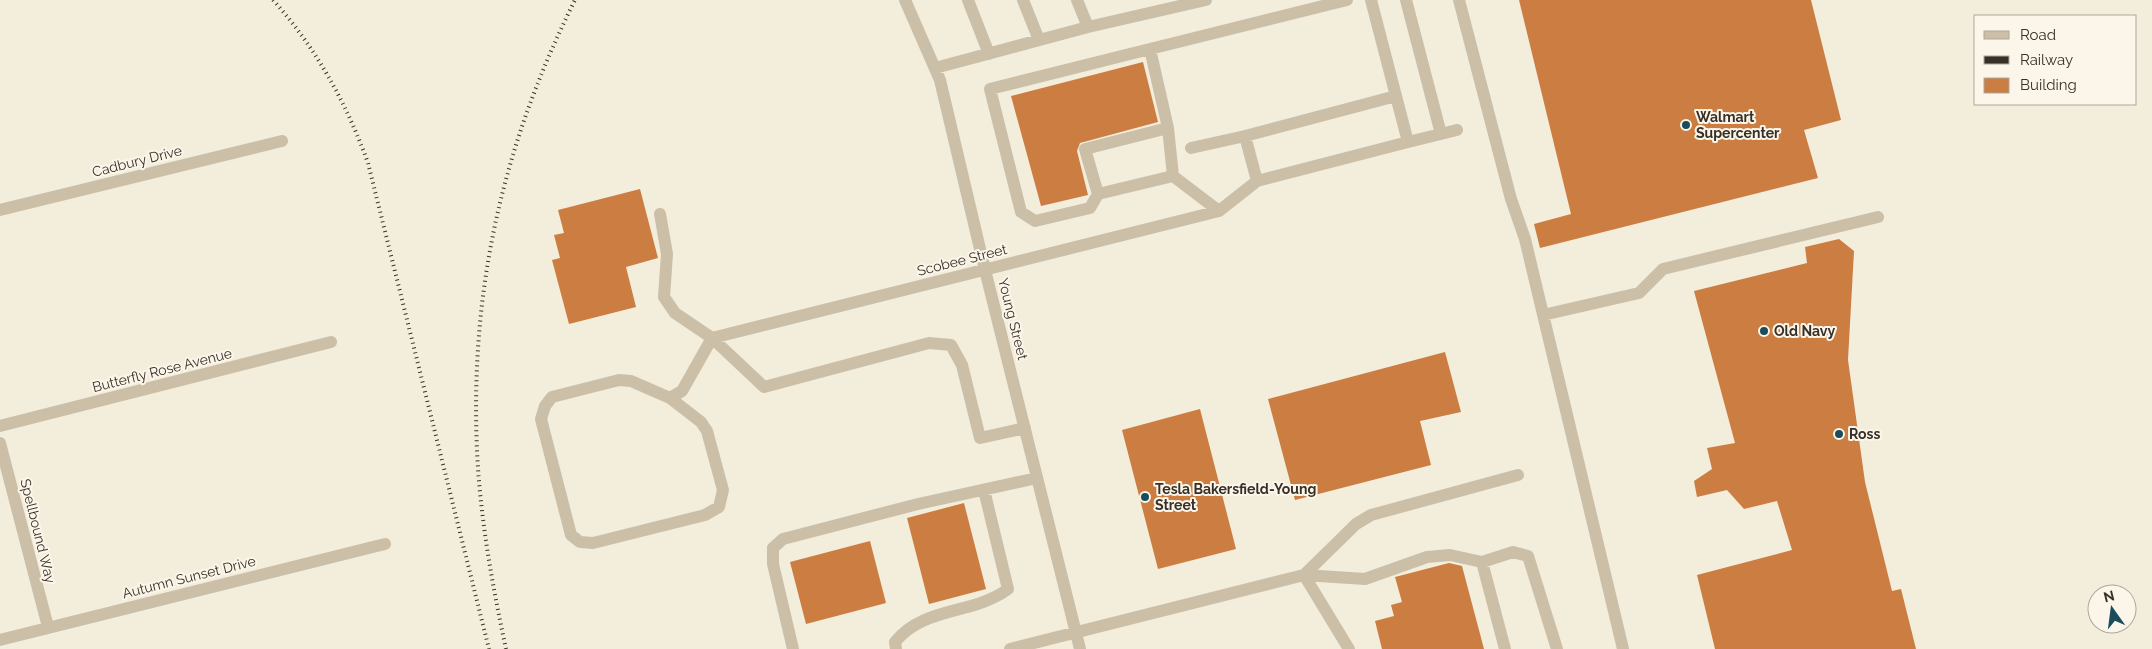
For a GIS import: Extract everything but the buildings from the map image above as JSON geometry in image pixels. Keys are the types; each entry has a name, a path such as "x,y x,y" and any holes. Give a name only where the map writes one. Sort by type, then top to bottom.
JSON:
{"street":[{"name":"Young Street","path":"905,0 940,80 985,270 1080,649"},
{"path":"968,0 989,54"},
{"path":"1023,0 1039,40"},
{"path":"1077,0 1088,27"},
{"path":"935,68 1088,27 1206,0"},
{"path":"1168,128 1086,149 1098,194 1090,208 1035,221 1021,212 990,89 1348,0"},
{"path":"1371,0 1408,142"},
{"path":"1406,0 1441,134"},
{"path":"1458,0 1511,199 1525,239 1623,649"},
{"path":"1150,49 1168,128 1173,176 1219,212 1257,181 1456,130"},
{"path":"1191,148 1245,136 1396,96"},
{"path":"1245,136 1257,181"},
{"name":"Cadbury Drive","path":"0,210 282,141"},
{"path":"1098,194 1173,176"},
{"name":"Scobee Street","path":"712,338 1219,212"},
{"path":"660,214 667,254 664,297 675,313 712,338 764,387 929,343 951,345 962,365 980,438 1025,428"},
{"path":"1543,315 1639,293 1663,269 1878,217"},
{"path":"670,398 682,391 712,338"},
{"name":"Butterfly Rose Avenue","path":"0,426 331,342"},
{"path":"619,380 631,381 670,398 701,422 707,431 723,490 719,506 705,515 593,543 580,542 571,535 542,419 545,406 552,397 619,380"},
{"name":"Spellbound Way","path":"0,443 48,627"},
{"path":"1304,575 1356,524 1371,516 1518,475"},
{"path":"793,649 773,564 773,548 783,539 918,504 1037,478"},
{"path":"896,649 895,642 904,630 928,618 996,598 1008,589 984,490"},
{"name":"Autumn Sunset Drive","path":"0,640 385,544"},
{"path":"1010,649 1304,575 1365,579 1427,557 1450,555 1482,562 1513,552 1528,556 1557,649"},
{"path":"1482,562 1505,649"},
{"path":"1304,575 1349,649"}],"railway":[{"path":"273,0 303,37 340,97 368,163 489,649"},
{"path":"506,649 487,550 481,500 477,450 476,390 479,332 486,275 496,219 511,163 528,108 575,0"}],"place":[{"name":"Walmart Supercenter","path":"1686,125"},
{"name":"Old Navy","path":"1764,331"},
{"name":"Ross","path":"1839,434"},
{"name":"Tesla Bakersfield-Young Street","path":"1145,497"}]}
